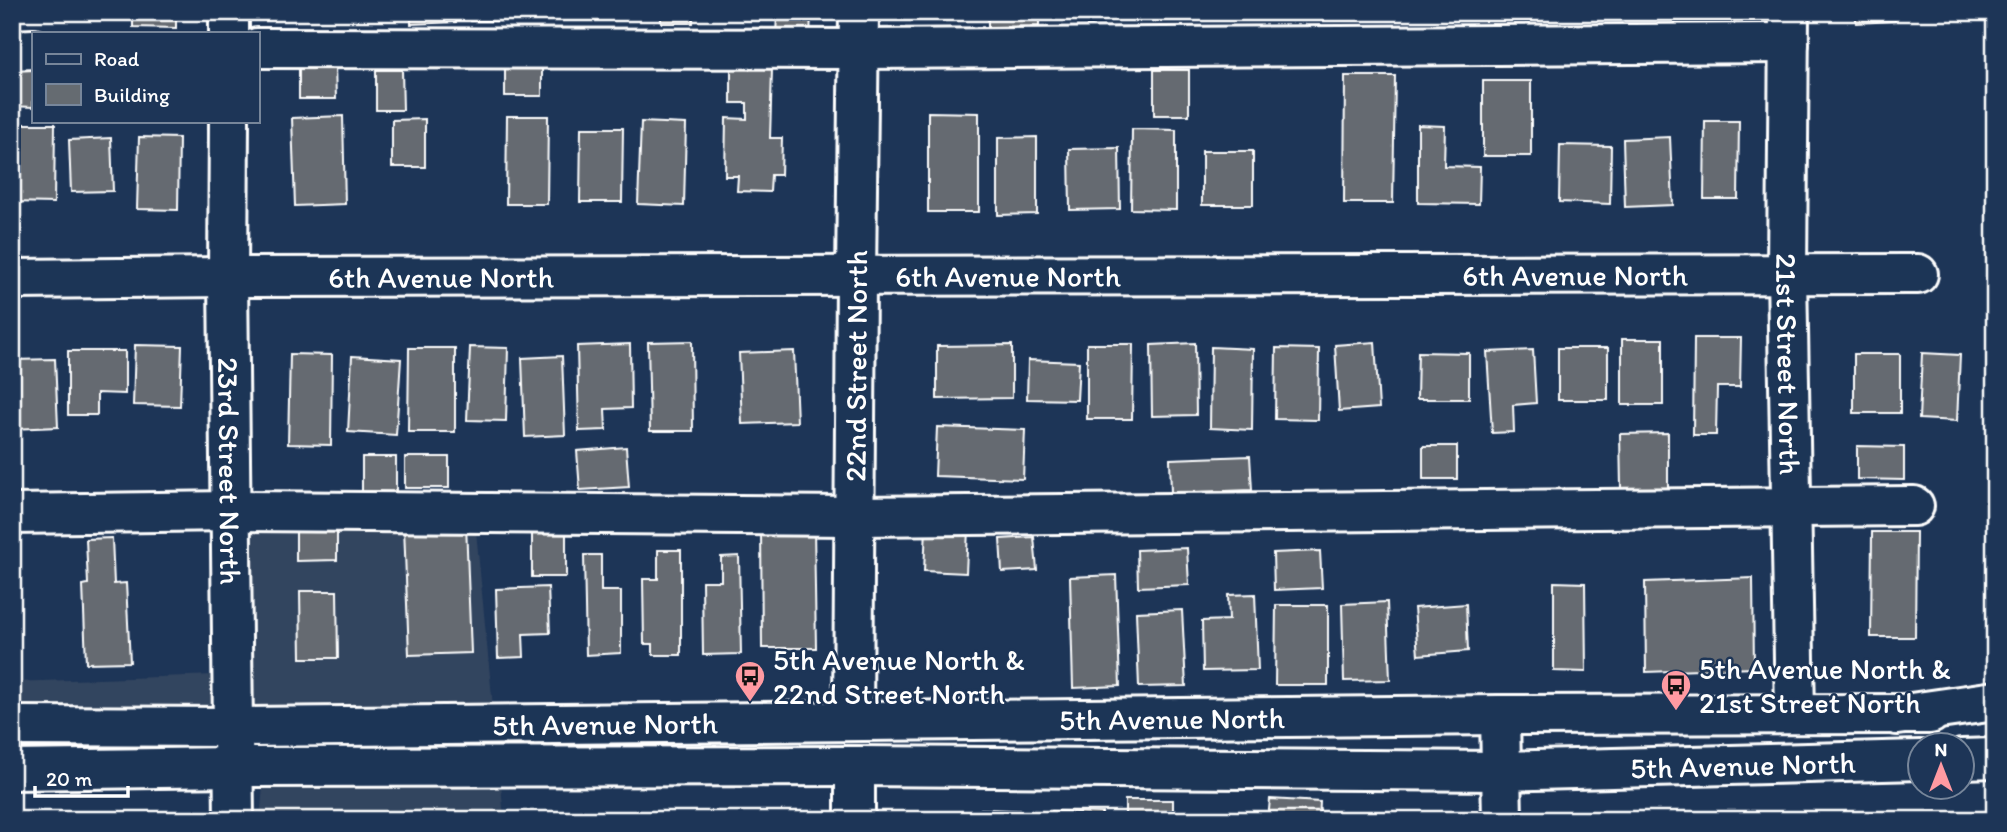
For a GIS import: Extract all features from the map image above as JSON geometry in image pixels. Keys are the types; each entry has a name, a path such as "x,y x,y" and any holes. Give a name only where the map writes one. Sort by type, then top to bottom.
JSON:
{"main road":[{"path":"229,12 229,32"},
{"path":"259,48 859,31 1789,27"},
{"name":"21st Street North","path":"1789,27 1787,274 1795,714"},
{"name":"22nd Street North","path":"853,721 859,31"},
{"path":"12,50 32,49"},
{"name":"23rd Street North","path":"229,122 228,277 234,820"},
{"name":"6th Avenue North","path":"12,279 1918,274"},
{"path":"12,514 231,511 854,516 1914,506"},
{"path":"1897,715 1995,701"},
{"name":"5th Avenue North","path":"12,726 233,727 1500,715 1995,714"},
{"path":"1500,715 1502,820"},
{"path":"1976,759 1995,758"},
{"name":"5th Avenue North","path":"12,770 855,766 1501,771 1906,760"},
{"path":"855,766 855,820"}],"shaded area":[{"path":"247,517 476,531 493,707 249,709"},
{"path":"217,675 217,709 12,708 12,682"},
{"path":"501,784 504,820 260,820 263,786"}],"building":[{"path":"133,12 176,12 176,28 133,27"},
{"path":"411,12 456,12 456,22 411,24"},
{"path":"471,12 506,12 506,21 471,21"},
{"path":"661,12 693,12 693,23 661,23"},
{"path":"777,12 811,12 810,38 776,37"},
{"path":"988,12 1039,12 1039,26 988,27"},
{"path":"1060,12 1110,12 1110,17 1060,18"},
{"path":"1140,12 1187,12 1187,18 1140,18"},
{"path":"1856,12 1895,12 1895,21 1856,23"},
{"path":"299,64 335,64 336,99 299,99"},
{"path":"505,66 542,66 542,96 505,96"},
{"path":"731,68 772,69 770,138 782,138 781,175 771,175 770,192 737,191 738,176 725,176 726,118 747,119 747,103 731,103"},
{"path":"12,70 32,70 32,107 12,106"},
{"path":"376,70 402,70 403,110 376,110"},
{"path":"1154,70 1189,70 1189,115 1154,115"},
{"path":"1345,76 1395,76 1393,203 1344,203"},
{"path":"1483,81 1531,81 1531,156 1483,156"},
{"path":"928,112 979,113 979,212 928,212"},
{"path":"343,116 345,204 295,206 292,118"},
{"path":"507,116 548,116 547,204 506,204"},
{"path":"425,119 425,167 392,167 392,120"},
{"path":"1705,121 1739,121 1738,199 1704,199"},
{"path":"641,122 686,124 684,206 638,204"},
{"path":"17,124 55,124 54,203 12,202 12,150 16,150"},
{"path":"1418,125 1445,126 1444,166 1480,167 1479,204 1418,203"},
{"path":"581,128 623,128 622,202 580,202"},
{"path":"1132,129 1176,130 1176,210 1131,209"},
{"path":"139,137 179,138 178,210 137,209"},
{"path":"1037,137 1037,214 998,215 998,138"},
{"path":"1670,137 1673,205 1625,207 1623,139"},
{"path":"111,138 113,191 71,192 69,140"},
{"path":"1560,145 1611,146 1610,204 1559,202"},
{"path":"1119,148 1120,209 1070,210 1069,149"},
{"path":"1202,151 1253,151 1253,205 1202,205"},
{"path":"1694,338 1741,338 1740,387 1717,387 1716,435 1693,435"},
{"path":"1622,339 1663,339 1663,405 1622,405"},
{"path":"692,341 693,431 650,431 648,342"},
{"path":"1375,342 1379,408 1339,411 1335,345"},
{"path":"1195,343 1196,415 1152,416 1151,345"},
{"path":"630,344 631,408 605,409 606,430 579,431 577,346"},
{"path":"1087,344 1133,344 1132,419 1087,419"},
{"path":"135,345 182,346 180,406 133,405"},
{"path":"1012,345 1012,398 937,399 937,346"},
{"path":"470,347 508,348 506,421 467,420"},
{"path":"1211,347 1253,349 1252,430 1210,428"},
{"path":"409,348 455,348 455,432 408,432"},
{"path":"1276,348 1319,349 1318,420 1275,419"},
{"path":"1558,348 1608,348 1608,400 1558,400"},
{"path":"1533,350 1536,403 1513,405 1514,432 1492,433 1487,352"},
{"path":"68,351 125,351 125,394 97,393 97,415 68,415"},
{"path":"794,351 797,422 742,424 739,353"},
{"path":"1418,352 1469,353 1469,399 1417,399"},
{"path":"1922,353 1960,355 1957,421 1919,419"},
{"path":"290,354 332,355 331,445 288,444"},
{"path":"1854,354 1900,354 1900,413 1854,413"},
{"path":"352,356 401,359 396,435 348,432"},
{"path":"562,356 565,435 525,437 522,358"},
{"path":"55,359 58,427 12,429 12,360"},
{"path":"1028,360 1079,362 1077,400 1027,399"},
{"path":"937,427 1025,430 1023,479 935,476"},
{"path":"1668,433 1668,488 1621,488 1620,434"},
{"path":"1423,446 1457,446 1457,479 1423,479"},
{"path":"1857,446 1904,447 1904,480 1857,479"},
{"path":"626,447 629,487 580,490 577,451"},
{"path":"1250,456 1252,490 1171,493 1170,459"},
{"path":"362,457 396,457 396,492 362,491"},
{"path":"405,457 449,457 449,488 405,488"},
{"path":"466,524 471,653 409,655 404,527"},
{"path":"814,528 816,648 762,648 761,529"},
{"path":"926,528 968,529 966,573 924,571"},
{"path":"337,529 337,560 296,561 296,530"},
{"path":"532,529 566,529 566,577 532,577"},
{"path":"1872,532 1916,532 1915,637 1871,637"},
{"path":"1034,537 1037,570 1002,572 1000,539"},
{"path":"112,538 114,584 126,583 130,662 86,663 83,585 88,584 86,539"},
{"path":"1187,548 1189,585 1138,587 1137,550"},
{"path":"658,550 681,550 681,655 653,655 653,644 644,644 643,579 658,579"},
{"path":"1320,551 1322,588 1274,590 1273,553"},
{"path":"584,555 601,555 601,591 621,591 621,653 586,655"},
{"path":"739,556 741,654 703,655 702,581 721,581 721,557"},
{"path":"1116,575 1120,686 1073,688 1070,577"},
{"path":"1753,578 1754,668 1646,672 1645,582"},
{"path":"1554,582 1585,583 1586,672 1554,671"},
{"path":"548,587 550,633 523,634 524,657 498,658 496,589"},
{"path":"300,591 337,591 338,658 301,658"},
{"path":"1255,594 1258,670 1203,671 1202,621 1229,620 1228,595"},
{"path":"1387,602 1390,680 1344,681 1342,604"},
{"path":"1466,604 1468,651 1418,655 1414,608"},
{"path":"1276,605 1328,605 1328,685 1275,685"},
{"path":"1182,610 1186,686 1139,687 1136,612"},
{"path":"1270,799 1320,802 1319,820 1268,820"},
{"path":"1125,800 1173,800 1173,820 1125,820"},
{"path":"981,809 1040,811 1039,820 980,820"},
{"path":"1052,811 1102,813 1102,820 1051,820"},
{"path":"1402,813 1451,815 1451,820 1401,820"}],"place":[{"name":"5th Avenue North & 22nd Street North","path":"750,703"},
{"name":"5th Avenue North & 21st Street North","path":"1676,712"}]}
